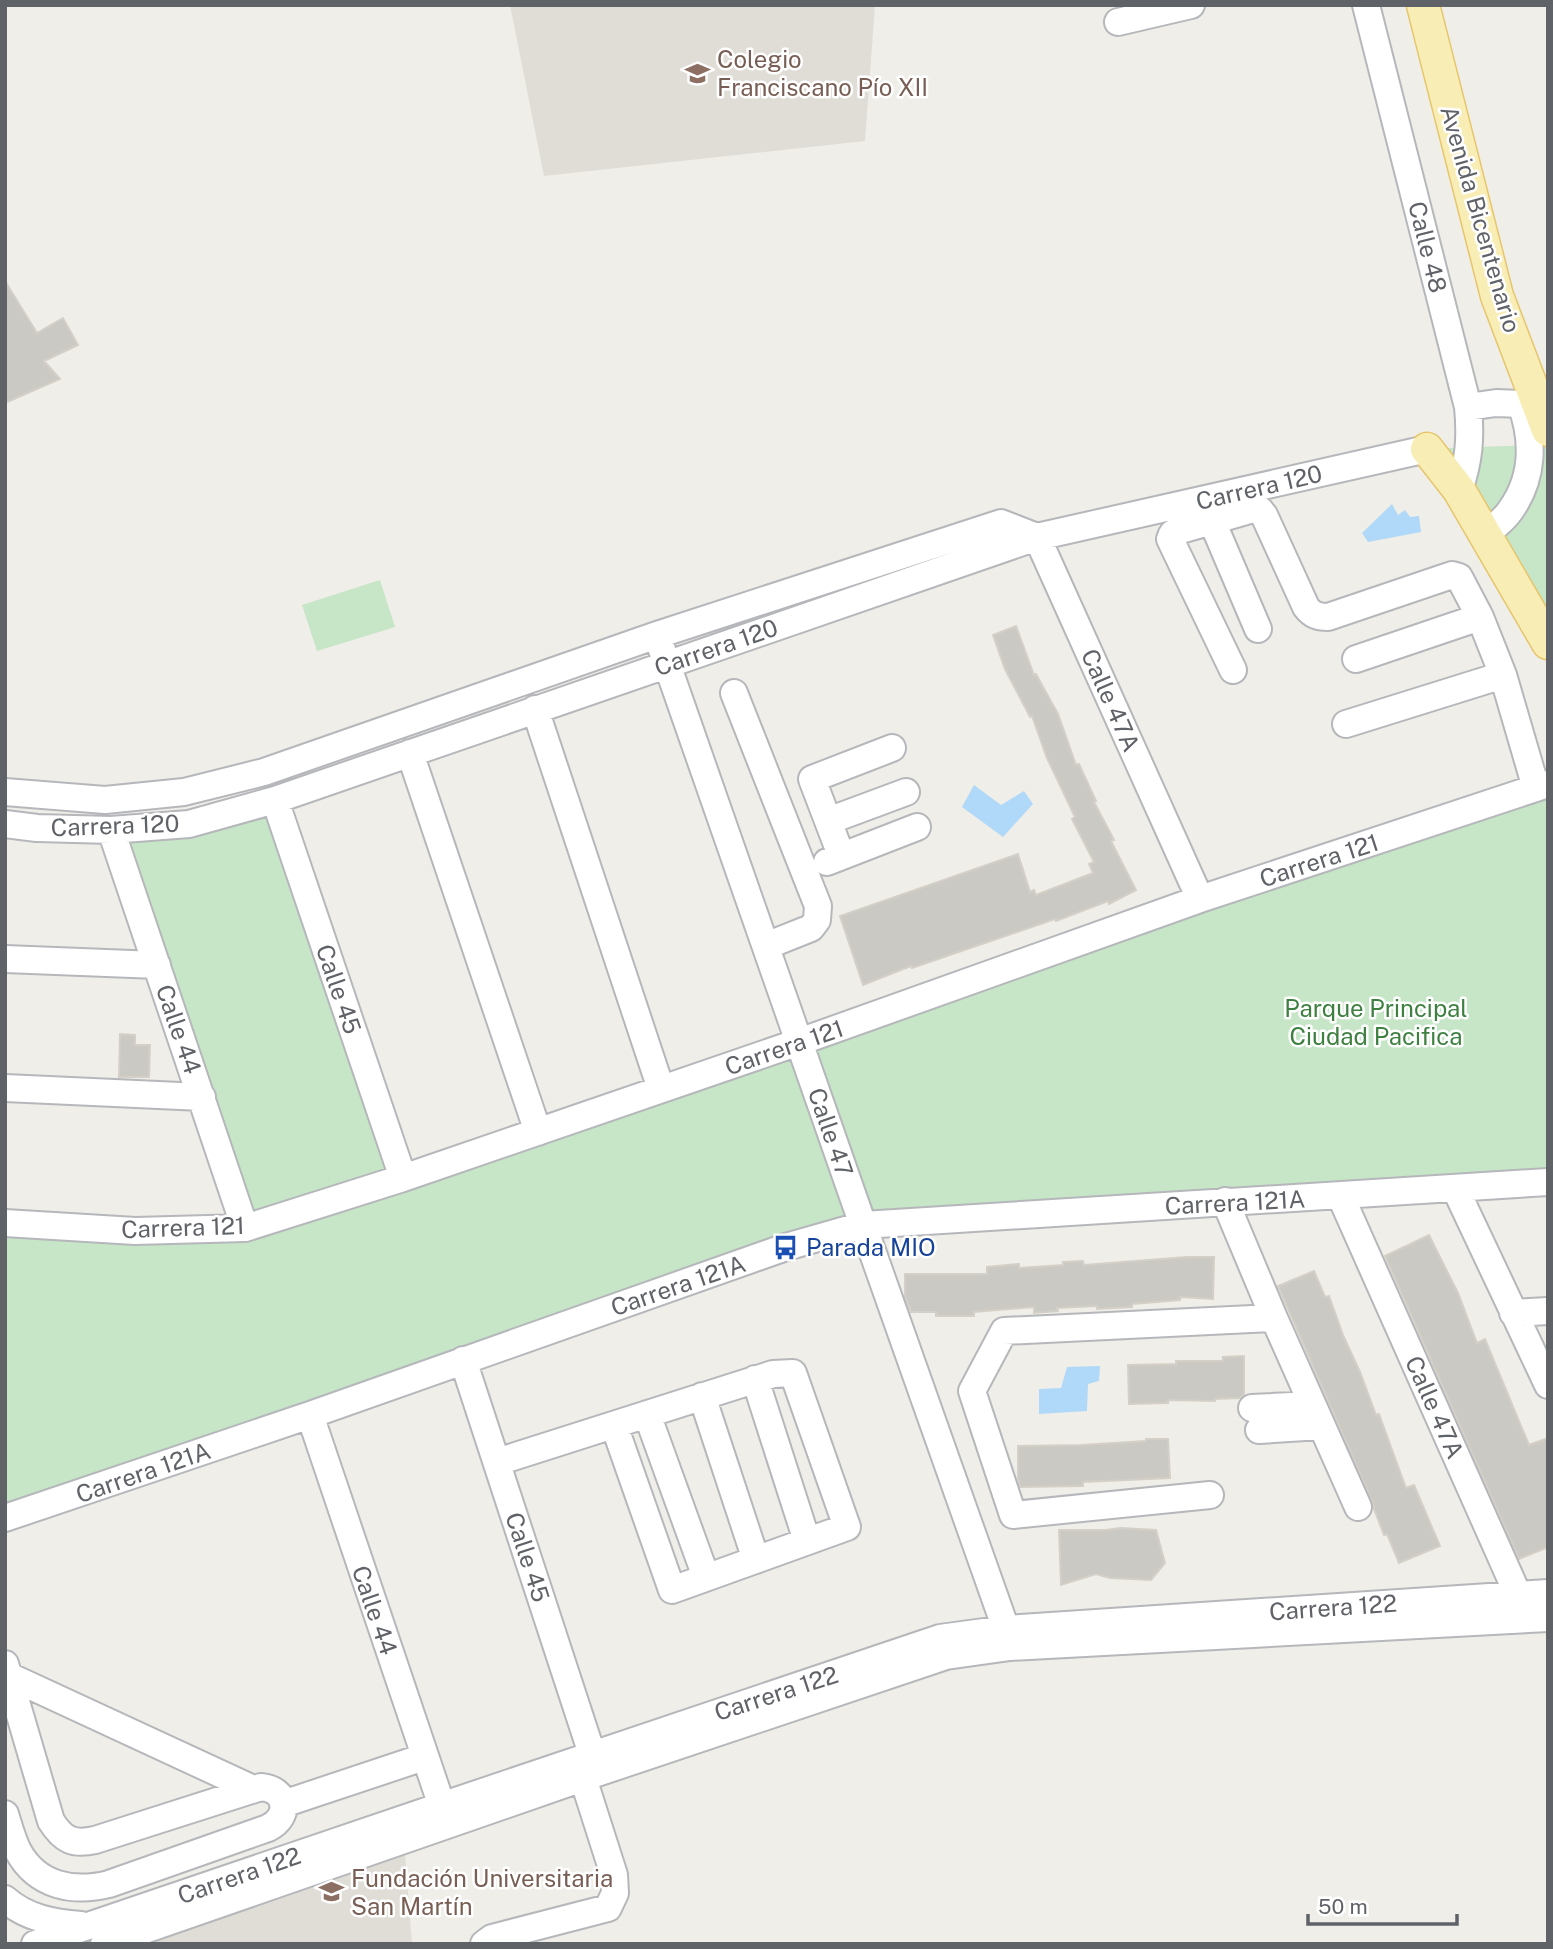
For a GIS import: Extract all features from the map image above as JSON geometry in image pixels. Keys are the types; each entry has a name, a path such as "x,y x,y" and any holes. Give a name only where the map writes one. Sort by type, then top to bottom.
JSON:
{"main road":[{"name":"Avenida Bicentenario","path":"1423,5 1497,296 1538,409"},
{"path":"1427,449 1459,490 1548,643"}],"street":[{"path":"1118,22 1191,5"},
{"name":"Calle 48","path":"1366,5 1468,407 1471,433 1467,465 1459,490"},
{"path":"1411,5 1430,51"},
{"path":"1468,407 1496,403 1538,409 1528,424 1531,445 1525,484 1510,512 1486,534"},
{"name":"Carrera 120","path":"5,824 37,828 111,830 189,824 275,800 1037,537 1427,449"},
{"path":"1233,670 1170,539 1177,531 1252,509 1260,510 1306,607 1311,614 1319,617 1328,617 1452,575 1459,577 1480,617 1542,786"},
{"path":"1212,521 1258,629"},
{"name":"Carrera 120","path":"5,792 104,800 184,792 264,772 657,635 1001,523 1037,537"},
{"name":"Calle 47A","path":"1037,537 1200,899"},
{"path":"1356,659 1480,617"},
{"name":"Calle 47","path":"657,635 1008,1638"},
{"path":"1346,724 1503,675"},
{"path":"734,692 818,906 817,920 811,928 765,946"},
{"path":"535,709 661,1088"},
{"path":"841,855 813,779 892,748"},
{"path":"410,753 538,1132"},
{"name":"Carrera 121","path":"5,1223 135,1231 245,1228 538,1132 1200,899 1542,786"},
{"path":"828,821 906,792"},
{"name":"Calle 45","path":"275,800 403,1178"},
{"path":"806,872 841,855 917,827"},
{"name":"Calle 44","path":"111,830 245,1228"},
{"path":"5,959 158,965"},
{"path":"5,1088 202,1097"},
{"name":"Carrera 121A","path":"5,1518 310,1415 786,1247 863,1225 1548,1182"},
{"path":"1455,1188 1548,1385"},
{"name":"Calle 47A","path":"1341,1196 1519,1607"},
{"path":"1225,1201 1358,1507"},
{"path":"1513,1313 1548,1311"},
{"path":"1210,1495 1013,1516 972,1391 1004,1331 1274,1318"},
{"name":"Calle 45","path":"463,1360 497,1462 588,1766 614,1875 615,1893 608,1908 492,1938 484,1944"},
{"path":"497,1462 755,1379 773,1374 793,1373 847,1527 672,1590 614,1425"},
{"path":"755,1379 807,1541"},
{"path":"702,1396 756,1560"},
{"path":"648,1414 706,1577"},
{"name":"Calle 44","path":"310,1415 444,1815"},
{"path":"1255,1419 1317,1415"},
{"name":"Carrera 122","path":"36,1944 97,1935 588,1766 940,1638 1008,1638 1519,1607 1548,1593"},
{"name":"Carrera 122","path":"1519,1607 1548,1618"},
{"path":"7,1670 253,1789"},
{"path":"5,1814 19,1852 29,1866 58,1885 92,1888 268,1828 279,1821 284,1810 275,1791 261,1787 95,1840 82,1843 69,1840 58,1832 51,1821 7,1670"},
{"path":"283,1804 424,1758"},
{"path":"5,1899 35,1917 97,1935"}],"shaded area":[{"name":"Colegio Franciscano Pío XII","path":"510,5 875,5 865,141 544,176"},
{"name":"Fundación Universitaria San Martín","path":"404,1839 412,1944 104,1944"}],"green space":[{"path":"1531,445 1548,447 1548,643 1427,449"},
{"path":"380,580 395,627 317,651 302,605"},
{"name":"Parque Principal Ciudad Pacifica","path":"1548,784 1548,1182 863,1225 5,1518 5,1223 244,1228 111,830 275,800 403,1178"}],"water":[{"path":"1392,504 1398,515 1405,510 1410,517 1419,516 1421,532 1368,542 1362,533"},
{"path":"974,785 1001,805 1024,791 1033,804 1003,837 962,807"},
{"path":"1100,1366 1099,1381 1088,1384 1087,1411 1039,1414 1039,1389 1061,1388 1067,1367"}],"building":[{"path":"5,281 37,333 63,318 78,345 44,361 60,379 5,403"},
{"path":"1016,626 1034,675 1036,674 1058,714 1076,765 1079,764 1096,801 1094,802 1114,840 1111,841 1136,890 1109,904 1108,901 1056,921 1055,919 912,968 911,966 863,985 840,916 1018,854 1030,892 1034,890 1036,895 1093,873 1089,864 1094,862 1072,819 1075,817 1047,758 1032,716 1030,717 1005,669 993,635"},
{"path":"120,1034 135,1035 135,1045 150,1045 149,1077 119,1077"},
{"path":"1429,1235 1458,1293 1477,1343 1485,1339 1529,1445 1548,1438 1548,1547 1519,1559 1385,1256"},
{"path":"1214,1257 1213,1299 1180,1297 1180,1300 1132,1304 1132,1307 1057,1308 1058,1311 1034,1313 1034,1307 974,1312 974,1316 936,1316 936,1312 911,1312 905,1297 905,1274 987,1274 987,1267 1019,1264 1019,1268 1063,1265 1063,1262 1083,1261 1084,1265"},
{"path":"1314,1271 1325,1297 1329,1296 1376,1415 1379,1414 1406,1488 1414,1485 1440,1546 1399,1563 1387,1534 1384,1535 1372,1501 1278,1286"},
{"path":"1244,1356 1244,1395 1240,1398 1129,1404 1128,1365 1223,1361 1223,1357"},
{"path":"1168,1439 1170,1478 1083,1482 1083,1486 1020,1487 1018,1446 1081,1445"},
{"path":"1059,1530 1156,1530 1165,1563 1151,1580 1110,1578 1096,1574 1061,1585"}],"place":[{"name":"Colegio Franciscano Pío XII","path":"697,73"},
{"name":"Parada MIO","path":"786,1247"},
{"name":"Fundación Universitaria San Martín","path":"331,1892"}]}
